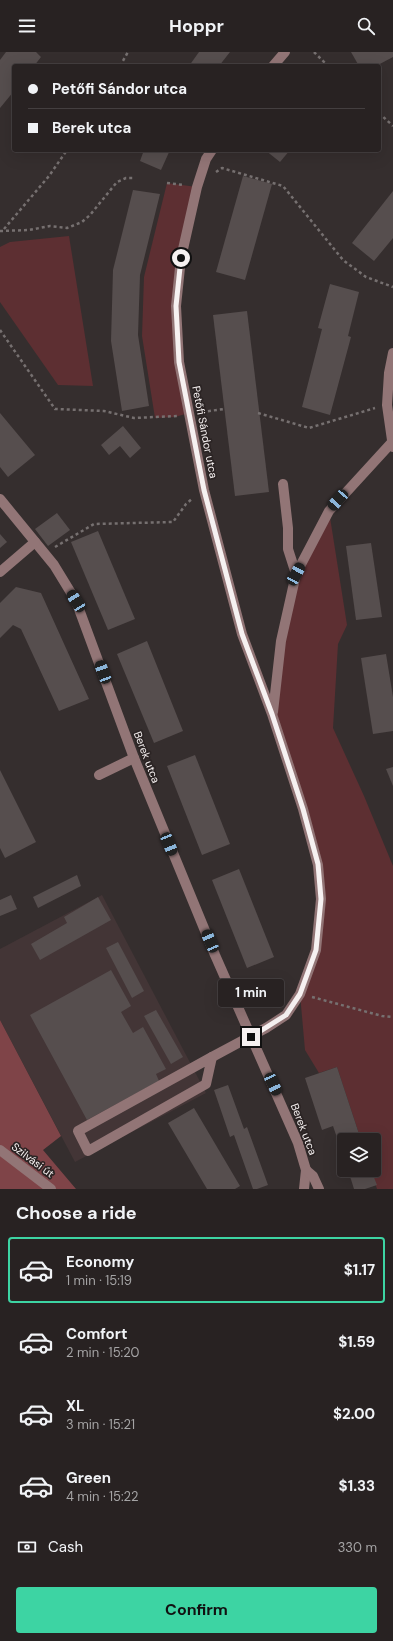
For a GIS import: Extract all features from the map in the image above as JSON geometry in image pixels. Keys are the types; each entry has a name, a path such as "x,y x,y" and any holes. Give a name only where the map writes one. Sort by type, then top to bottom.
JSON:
{"street":[{"path":"275,64 285,52"},
{"name":"Petőfi Sándor utca","path":"211,152 206,159 192,206 181,258 176,306 179,362 204,490 242,634 272,714"},
{"path":"212,1057 206,1084 88,1151 78,1131 212,1057 251,1037 286,1015 300,994 316,950 321,899 318,864 303,809 272,714 281,641 296,574 329,511 393,443 387,405 389,372 393,353"},
{"path":"283,484 288,528 288,549 296,574"},
{"name":"Berek utca","path":"0,499 45,553 76,601 134,758 190,894 298,1143 306,1170 304,1189"},
{"path":"0,572 35,542"},
{"path":"99,775 134,758"},
{"name":"Szilvási út","path":"0,1150 51,1189"},
{"path":"306,1170 313,1176 319,1189"}],"path":[{"path":"121,64 128,52"},
{"path":"314,52 326,64"},
{"path":"381,115 393,126"},
{"path":"4,230 49,176 66,152"},
{"path":"216,172 222,168 283,186 343,260 366,277 393,287"},
{"path":"0,231 29,230 50,226 67,228 82,222 90,215 117,182 126,178 134,178"},
{"path":"0,330 55,409 104,411 134,418 175,417 189,413 224,409"},
{"path":"258,413 309,428 387,405"},
{"path":"45,553 94,524 172,522 186,504 204,490"},
{"path":"300,994 382,1016 393,1017"}],"shaded area":[{"path":"167,183 197,187 176,306 189,413 175,417 155,418 142,336 144,277"},
{"path":"69,236 93,386 58,385 0,302 0,247 10,242"},
{"path":"329,511 347,625 338,644 333,728 364,796 393,866 393,1189 377,1189 373,1177 381,1177 381,1133 359,1133 337,1067 319,1073 305,1050 300,994 316,950 318,864 272,714 296,574"},
{"path":"102,895 206,1093 75,1162 0,1020 0,949"},
{"path":"0,1020 61,1136 43,1150 76,1189 0,1189"}],"building":[{"path":"6,52 36,52 41,57 36,64 12,64 12,93 0,108 0,60"},
{"path":"199,52 230,52 221,64 190,64"},
{"path":"351,52 393,52 393,57 380,64 358,64"},
{"path":"143,152 169,152 161,170 140,161"},
{"path":"268,152 288,152 280,162"},
{"path":"243,176 272,184 245,280 216,272"},
{"path":"133,190 160,194 140,275 138,335 149,406 122,411 111,341 113,270"},
{"path":"393,191 393,238 374,261 352,243"},
{"path":"330,284 359,292 348,336 351,337 330,415 302,407 322,329 318,328"},
{"path":"247,311 269,492 235,496 213,315"},
{"path":"0,413 35,455 8,477 0,467"},
{"path":"123,426 141,448 130,458 120,446 109,455 101,445"},
{"path":"57,513 70,530 48,546 35,529"},
{"path":"98,531 135,619 108,630 71,542"},
{"path":"0,534 7,542 0,548"},
{"path":"371,543 382,617 356,620 346,546"},
{"path":"16,587 41,593 89,699 59,711 21,629 13,625 0,638 0,603"},
{"path":"147,641 183,731 154,743 117,654"},
{"path":"386,654 393,697 393,731 373,734 361,658"},
{"path":"195,755 230,844 202,855 167,766"},
{"path":"393,767 393,786 386,769"},
{"path":"0,770 36,842 5,858 0,848"},
{"path":"239,869 274,957 247,968 212,880"},
{"path":"77,875 81,886 38,908 33,897"},
{"path":"11,895 17,909 0,916 0,900"},
{"path":"98,897 111,920 40,960 31,944 67,923 64,917"},
{"path":"118,942 144,991 132,998 106,948"},
{"path":"111,970 131,1006 121,1012 133,1033 143,1027 166,1069 156,1074 159,1081 87,1120 30,1015"},
{"path":"156,1010 183,1057 171,1064 144,1016"},
{"path":"337,1067 359,1133 337,1133 337,1138 333,1126 322,1130 305,1078"},
{"path":"228,1085 244,1129 247,1127 268,1185 257,1189 253,1189 234,1135 230,1137 214,1090"},
{"path":"194,1108 240,1186 235,1189 207,1189 168,1123"},
{"path":"350,1177 374,1177 377,1185 365,1189 354,1189"}],"route":[{"path":"181,258 176,306 179,362 204,490 242,634 272,714 303,809 318,864 321,899 316,950 300,994 286,1015 251,1037"}]}
